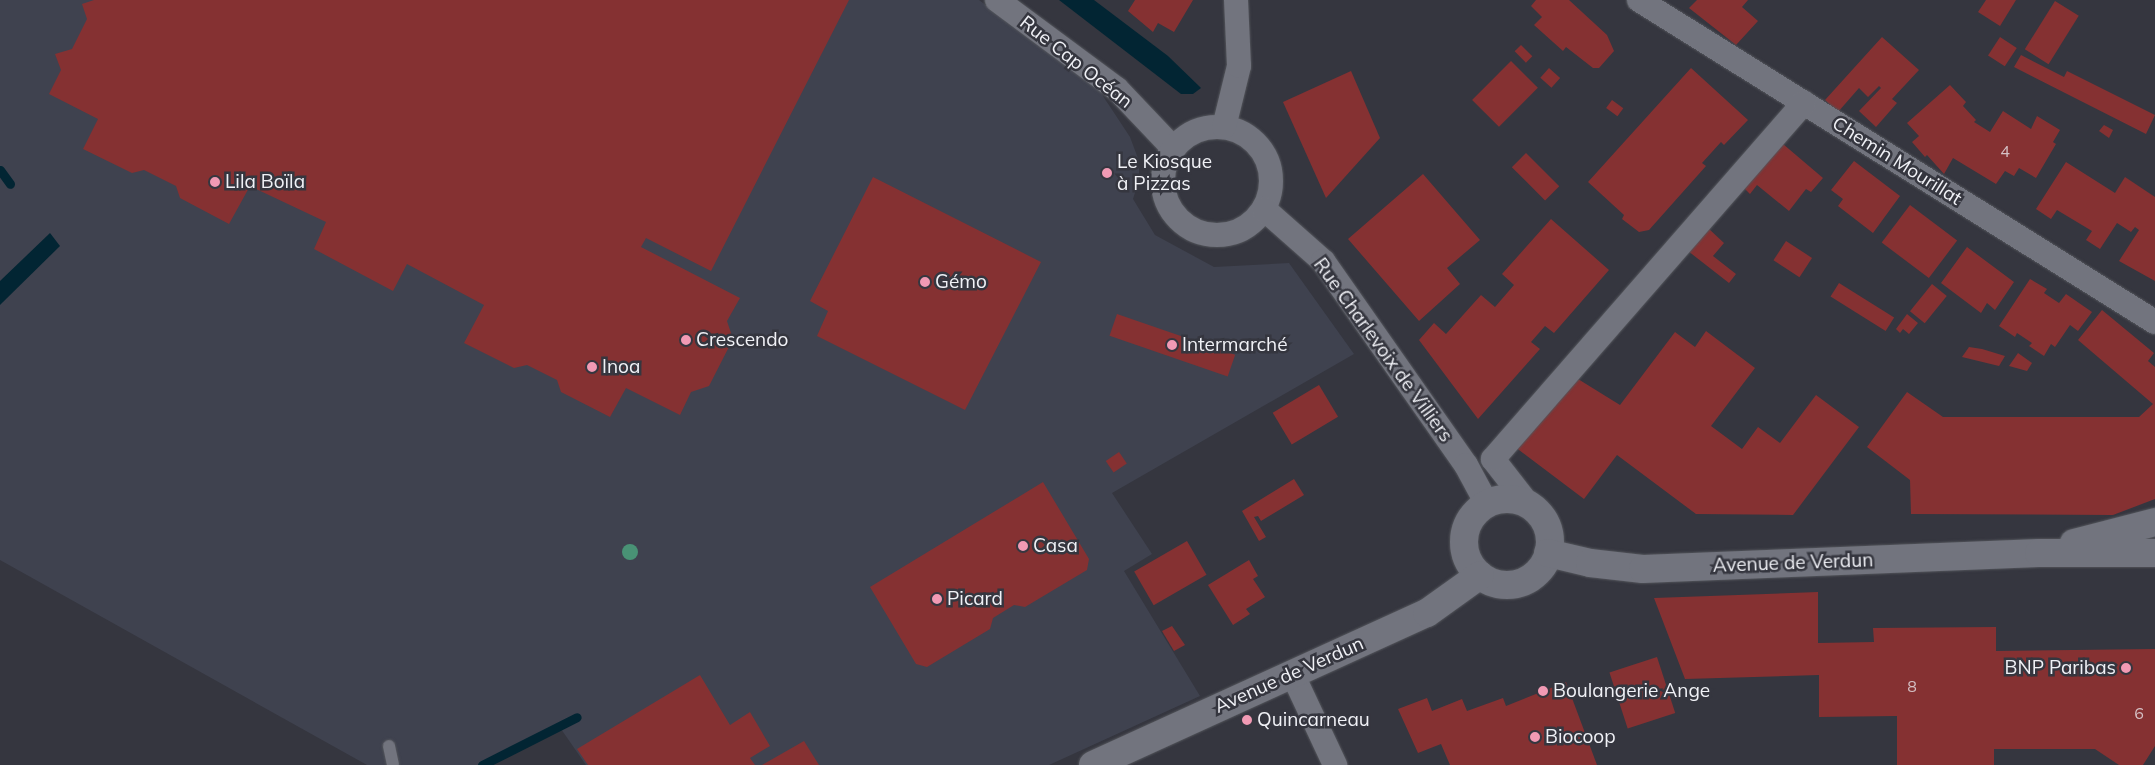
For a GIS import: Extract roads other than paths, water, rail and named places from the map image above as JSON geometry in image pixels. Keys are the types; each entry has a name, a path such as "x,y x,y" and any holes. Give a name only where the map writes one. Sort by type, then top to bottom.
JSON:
{"street":[{"name":"Rue Cap Océan","path":"997,0 1117,89 1173,148"},
{"path":"1224,126 1239,66 1236,0"},
{"name":"Chemin Mourillat","path":"1639,0 2155,322"},
{"path":"1528,504 1514,499 1487,504 1476,512 1464,538 1465,552 1480,575 1493,582 1521,582 1533,576 1548,553 1546,525 1493,459 1804,103"},
{"path":"1224,126 1240,131 1257,144 1272,180 1264,209 1259,217 1239,232 1208,236 1179,222 1165,201 1162,172 1173,148 1182,139 1202,128 1224,126"},
{"name":"Rue Charlevoix de Villiers","path":"1264,209 1323,261 1466,465 1487,504"},
{"name":"Avenue de Verdun","path":"2039,553 2155,522"},
{"name":"Avenue de Verdun","path":"1548,553 1590,562 1643,568 2039,553 2155,553"},
{"name":"Avenue de Verdun","path":"1093,765 1292,673 1427,614 1480,575"},
{"path":"1292,673 1335,765"}],"lane":[{"path":"389,746 393,765"}],"waterway":[{"path":"0,170 10,184"},
{"path":"482,765 577,717"}],"place":[{"name":"Le Kiosque à Pizzas","path":"1107,173"},
{"name":"Lila Boïla","path":"215,182"},
{"name":"Gémo","path":"925,282"},
{"name":"Crescendo","path":"686,340"},
{"name":"Intermarché","path":"1172,345"},
{"name":"Inoa","path":"592,367"},
{"name":"Casa","path":"1023,546"},
{"name":"Picard","path":"937,599"},
{"name":"BNP Paribas","path":"2126,668"},
{"name":"Boulangerie Ange","path":"1543,691"},
{"name":"Quincarneau","path":"1247,720"},
{"name":"Biocoop","path":"1535,737"}]}
